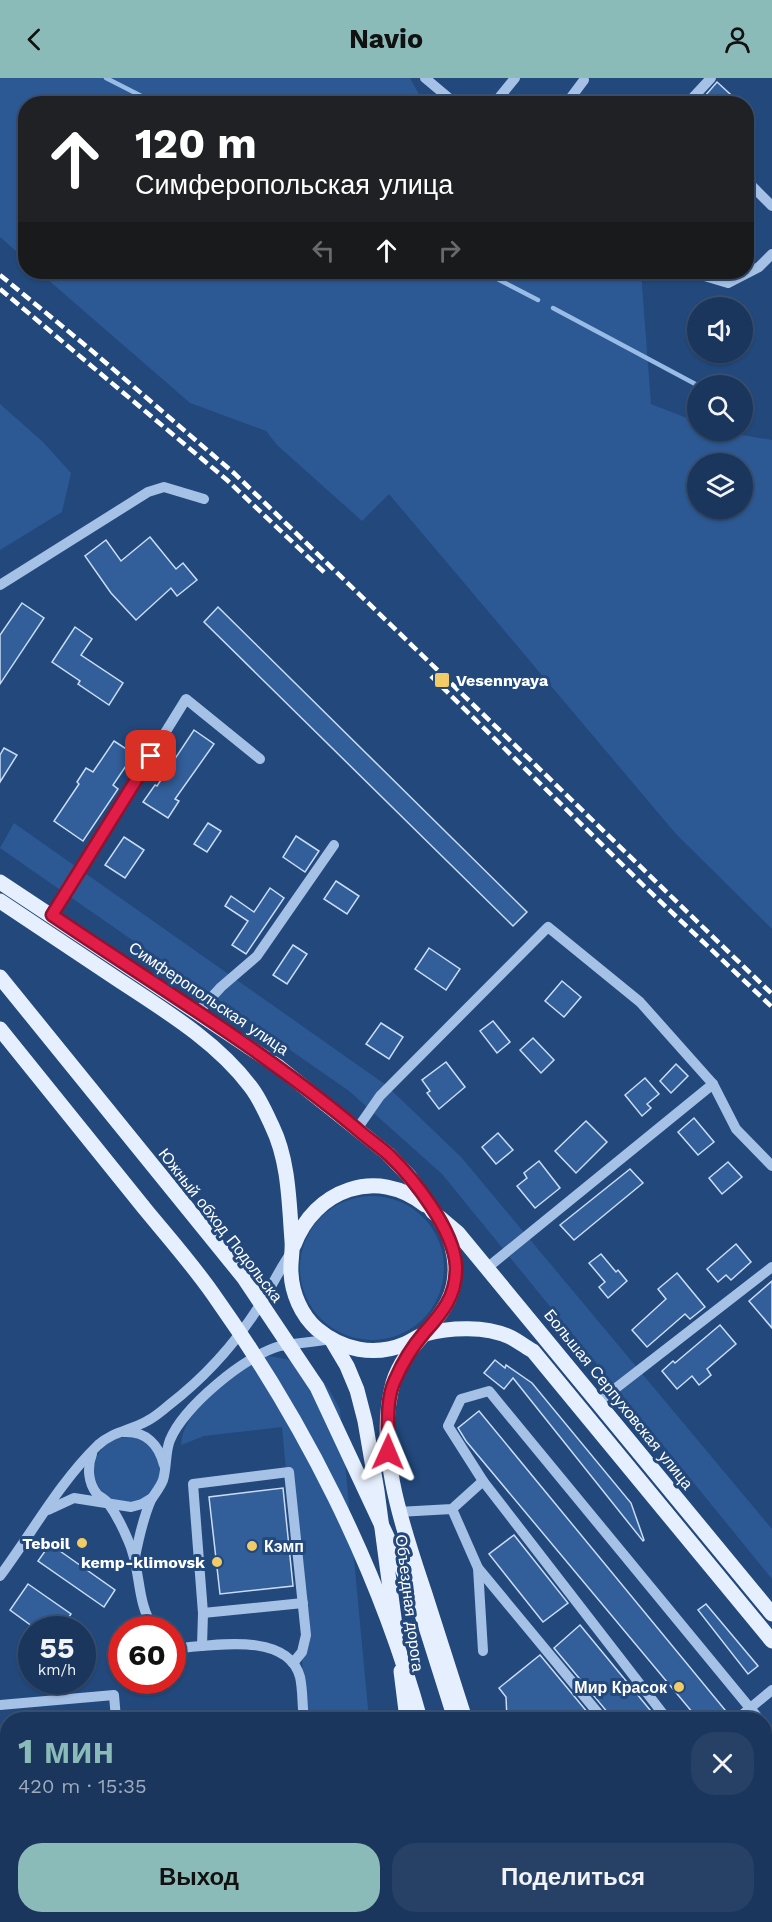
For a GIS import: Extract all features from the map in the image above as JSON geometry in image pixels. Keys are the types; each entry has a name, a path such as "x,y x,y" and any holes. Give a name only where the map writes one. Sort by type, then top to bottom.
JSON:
{"main road":[{"name":"Симферопольская улица","path":"0,882 279,1067 388,1154 409,1176 434,1212"},
{"path":"0,901 161,1008 219,1051 252,1087 273,1127 284,1162 292,1251 290,1271 294,1292 302,1311 314,1327 331,1340 349,1348 387,1350 406,1344 423,1334 442,1312 454,1285 456,1266 445,1228 434,1212 416,1198 396,1189 373,1186 351,1189 331,1197 313,1211 300,1230 292,1251"},
{"name":"Южный обход Подольска","path":"0,977 244,1278 317,1388 419,1605 453,1712"},
{"path":"0,1029 212,1293 285,1402 334,1497 378,1592 418,1712"},
{"name":"Большая Серпуховская улица","path":"434,1212 458,1233 772,1614"},
{"path":"423,1334 446,1330 486,1330 508,1337 533,1351 772,1641"},
{"name":"Объездная дорога","path":"423,1334 406,1358 394,1382 389,1409 388,1452 398,1512 463,1712"},
{"name":"Объездная дорога","path":"331,1340 347,1366 357,1390 365,1421 377,1491 406,1712"}],"street":[{"path":"425,78 446,96"},
{"path":"500,96 515,78"},
{"path":"694,96 711,78"},
{"path":"572,96 584,80"},
{"path":"754,188 772,206"},
{"path":"754,270 772,254"},
{"path":"715,279 728,283 736,279"},
{"path":"0,585 148,492 164,487 204,499"},
{"path":"52,915 186,699 260,759"},
{"path":"198,1012 206,1001 257,956 334,845"},
{"path":"357,1129 380,1096 548,927 640,1002 712,1084 736,1129 772,1166"},
{"path":"487,1268 712,1084"},
{"path":"0,1576 68,1481 97,1446 106,1437 146,1421 193,1386 240,1334 260,1307 276,1275 292,1251"},
{"path":"598,1402 772,1267"},
{"path":"135,1557 141,1526 152,1498 164,1477 164,1465 170,1439 183,1417 203,1396 255,1357 280,1346 331,1340"},
{"path":"662,1712 483,1481 448,1426 461,1399 489,1391 754,1712"},
{"path":"118,1433 131,1432 144,1436 154,1443 161,1453 164,1465"},
{"path":"97,1446 91,1457 89,1470 91,1483 107,1502 128,1539 135,1557 140,1598 146,1616"},
{"path":"202,1646 203,1613 193,1484 289,1472 306,1635 302,1652 293,1663"},
{"path":"398,1512 452,1509 483,1481"},
{"path":"45,1512 74,1498 107,1502 119,1507 131,1507 152,1498"},
{"path":"452,1509 478,1568 597,1712"},
{"path":"478,1568 483,1651"},
{"path":"203,1613 303,1603"},
{"path":"186,1647 256,1645 282,1652 293,1663 300,1676 303,1712"},
{"path":"746,1712 772,1690"},
{"path":"0,1705 114,1695 115,1712"}],"shaded area":[{"path":"0,78 410,78 420,96 18,96 18,253 0,237"},
{"path":"47,279 641,279 651,404 687,418 687,441 753,441 753,437 772,440 772,929 676,834 389,494 362,521 277,445 266,431 190,403"},
{"path":"0,404 43,442 71,473 62,512 0,550"},
{"path":"14,823 386,1085 461,1157 772,1529 772,1579 442,1174 349,1091 0,848"},
{"path":"372,1196 399,1202 412,1208 423,1217 432,1228 438,1241 444,1268 438,1295 432,1308 423,1319 412,1328 399,1334 372,1340 345,1334 332,1328 321,1319 312,1308 306,1295 300,1268 306,1241 312,1228 321,1217 332,1208 345,1202"},
{"path":"267,1356 304,1365 327,1386 340,1410 368,1712 305,1712 301,1635 282,1427 204,1436 181,1445 184,1431 201,1405 213,1392"},
{"path":"120,1437 134,1437 146,1442 155,1451 160,1470 158,1483 151,1494 134,1503 120,1503 108,1498 99,1489 94,1477 94,1463 99,1451 108,1442"}],"building":[{"path":"717,82 732,96 705,96"},
{"path":"150,537 176,569 183,563 197,580 177,596 171,588 136,620 111,593 85,556 106,540 121,561"},
{"path":"22,603 44,618 0,684 0,635"},
{"path":"218,607 527,912 513,926 204,622"},
{"path":"75,627 92,639 81,655 123,683 109,705 78,684 80,681 52,662"},
{"path":"194,730 214,744 175,799 179,801 168,818 143,802 155,785 157,786"},
{"path":"114,741 134,754 113,785 118,789 83,841 54,821 79,784 77,782 86,768 93,772"},
{"path":"4,748 17,755 0,782 0,755"},
{"path":"208,823 221,831 207,852 194,844"},
{"path":"296,836 319,851 305,872 283,857"},
{"path":"124,837 144,850 125,878 105,865"},
{"path":"336,881 359,896 347,914 324,899"},
{"path":"270,888 284,898 246,954 232,945 248,921 225,906 231,896 254,912"},
{"path":"293,945 307,954 287,984 273,975"},
{"path":"429,948 460,969 446,990 415,969"},
{"path":"562,981 581,997 564,1017 545,1001"},
{"path":"493,1021 510,1042 497,1053 480,1031"},
{"path":"381,1023 403,1037 389,1059 366,1044"},
{"path":"533,1038 554,1060 541,1073 520,1050"},
{"path":"446,1062 465,1087 439,1109 427,1093 430,1091 422,1080"},
{"path":"676,1064 688,1076 671,1093 660,1081"},
{"path":"645,1078 659,1094 647,1104 651,1108 642,1116 625,1095"},
{"path":"694,1118 714,1142 698,1155 678,1132"},
{"path":"586,1121 607,1142 576,1173 555,1151"},
{"path":"498,1133 513,1150 496,1164 482,1147"},
{"path":"539,1161 560,1188 535,1208 517,1186 527,1178 524,1173"},
{"path":"728,1162 742,1177 722,1194 709,1178"},
{"path":"630,1169 643,1183 574,1240 560,1225"},
{"path":"736,1244 751,1262 731,1280 726,1275 718,1282 707,1269"},
{"path":"601,1254 627,1281 608,1298 599,1287 605,1282 589,1263"},
{"path":"677,1273 705,1307 690,1319 685,1314 647,1347 632,1330 666,1299 658,1289"},
{"path":"772,1281 772,1328 749,1301"},
{"path":"720,1325 736,1344 707,1369 711,1375 699,1385 692,1376 677,1389 662,1371 673,1361 675,1363"},
{"path":"495,1360 532,1383 631,1503 643,1541 513,1378 504,1389 484,1373"},
{"path":"479,1411 727,1712 692,1712 466,1441 458,1428"},
{"name":"Кэмп","path":"283,1488 293,1586 220,1594 209,1497"},
{"path":"514,1535 568,1603 543,1622 489,1554"},
{"path":"50,1544 115,1590 104,1607 38,1561"},
{"path":"28,1584 71,1614 70,1616 18,1616 10,1610"},
{"path":"706,1604 758,1666 748,1674 698,1610"},
{"path":"580,1625 652,1712 607,1712 554,1648"},
{"path":"540,1655 587,1712 507,1712 506,1697 499,1688"}],"waterway":[{"path":"106,78 141,96"},
{"path":"498,279 538,300"},
{"path":"553,308 687,380"}],"railway":[{"path":"0,275 235,474 772,994"},
{"path":"0,289 227,480 325,573"},
{"path":"431,676 644,886 772,1007"}],"place":[{"name":"Vesennyaya","path":"442,680"},
{"name":"Teboil","path":"82,1543"},
{"name":"Кэмп","path":"252,1546"},
{"name":"kemp-klimovsk","path":"217,1562"},
{"name":"Мир Красок","path":"679,1687"}],"route":[{"path":"151,756 52,915 279,1067 336,1111 388,1154 409,1176 445,1228 456,1266 454,1285 437,1321 423,1334 406,1358 394,1382 389,1409 388,1452"}]}
